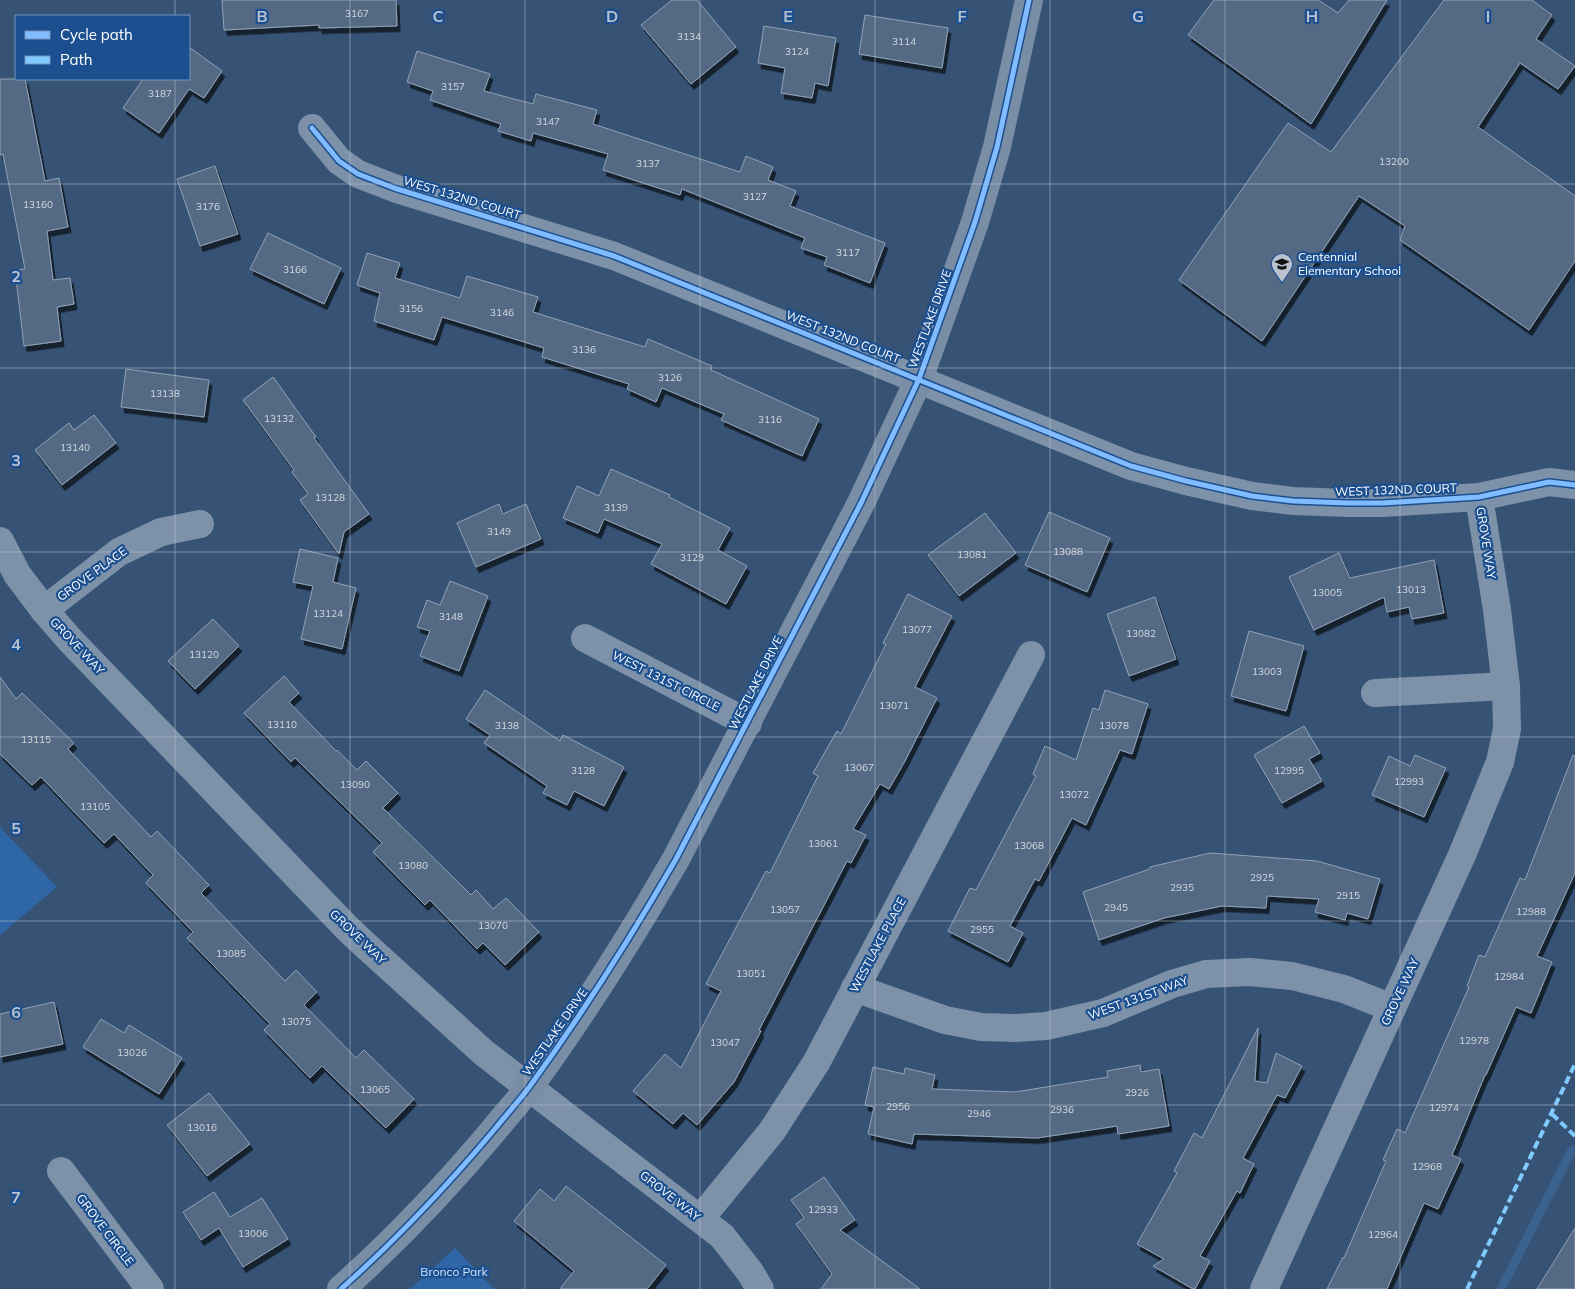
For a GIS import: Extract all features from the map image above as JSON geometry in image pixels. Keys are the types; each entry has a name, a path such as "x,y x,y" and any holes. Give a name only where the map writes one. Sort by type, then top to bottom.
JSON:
{"street":[{"name":"WESTLAKE DRIVE","path":"341,1289 418,1215 475,1152 529,1087 593,994 648,908 676,859 861,503 919,379 975,222 997,147 1029,0"},
{"name":"WEST 132ND COURT","path":"312,128 339,161 358,174 394,188 614,256 1131,466 1252,496 1294,501 1383,503 1479,497"},
{"name":"GROVE WAY","path":"1264,1289 1462,855 1500,762 1507,729 1506,686 1497,610 1479,497 1549,482 1575,485"},
{"name":"GROVE PLACE","path":"44,610 119,552 161,532 200,524"},
{"name":"GROVE WAY","path":"0,541 17,574 70,640 347,928 484,1053 722,1236 750,1272 760,1289"},
{"name":"WEST 131ST CIRCLE","path":"585,638 748,723"},
{"name":"WESTLAKE PLACE","path":"700,1219 772,1131 816,1062 1031,655"},
{"path":"1375,693 1506,686"},
{"name":"WEST 131ST WAY","path":"855,988 945,1020 981,1027 1015,1028 1046,1026 1103,1013 1172,984 1206,974 1250,972 1292,976 1344,989 1392,1008"},
{"name":"GROVE CIRCLE","path":"61,1171 150,1289"}],"green space":[{"path":"0,827 57,887 0,935"},
{"name":"Bronco Park","path":"455,1248 494,1289 410,1289"}],"building":[{"path":"222,0 396,0 397,26 319,28 319,25 224,30"},
{"path":"672,0 697,0 736,47 691,84 641,25"},
{"path":"1214,0 1318,0 1338,13 1349,0 1387,0 1311,124 1188,35"},
{"name":"Centennial Elementary School","path":"1444,0 1532,0 1552,15 1536,39 1575,66 1558,89 1520,63 1478,127 1575,196 1575,261 1529,330 1400,240 1405,226 1359,196 1262,341 1179,280 1288,123 1331,152"},
{"path":"865,15 948,28 942,68 859,54"},
{"path":"764,26 836,38 828,86 815,83 812,98 781,93 785,68 758,63"},
{"path":"190,48 222,71 204,98 189,89 159,133 123,108 142,80 190,80"},
{"path":"417,51 490,74 484,91 533,104 536,94 597,110 593,124 740,172 746,156 773,167 768,180 796,191 790,206 885,243 870,283 824,265 827,257 801,248 805,238 682,189 680,195 603,170 608,154 533,133 531,141 498,131 501,124 430,100 433,91 407,82"},
{"path":"0,79 25,80 45,181 59,178 68,227 47,231 53,280 70,278 74,304 57,307 61,341 24,346 15,270 25,269 3,154 0,155"},
{"path":"215,166 238,234 200,246 177,179"},
{"path":"268,233 341,268 324,304 250,269"},
{"path":"367,253 400,263 395,278 460,298 467,276 538,297 533,312 645,347 648,339 712,366 711,370 819,419 802,456 721,420 724,414 662,388 656,402 627,389 629,384 542,357 544,348 442,317 434,340 374,321 380,293 357,285"},
{"path":"126,369 209,380 204,417 121,407"},
{"path":"273,377 369,514 344,532 339,554 300,500 308,494 292,472 294,470 243,400"},
{"path":"94,415 116,443 62,485 35,450 69,423 74,430"},
{"path":"611,469 670,495 669,497 730,528 718,550 747,566 726,604 651,564 662,544 604,519 598,533 563,518 577,486 599,496"},
{"path":"499,504 503,514 526,504 541,539 476,567 457,523"},
{"path":"1049,512 1110,538 1087,592 1025,565"},
{"path":"985,513 1016,553 959,596 928,555"},
{"path":"300,549 338,558 333,582 356,588 342,649 301,639 313,586 293,582"},
{"path":"1339,553 1350,578 1434,560 1444,613 1412,619 1409,607 1387,612 1384,597 1314,630 1289,577"},
{"path":"450,581 488,596 459,671 420,656 430,631 417,627 427,600 440,605"},
{"path":"908,594 952,616 915,687 937,698 889,789 880,784 853,829 866,835 851,863 847,861 734,1082 697,1125 683,1113 673,1124 633,1091 665,1054 681,1068 721,991 706,984 766,871 770,873 818,776 813,773 837,731 841,734 886,644 883,643"},
{"path":"1155,597 1176,659 1129,676 1107,614"},
{"path":"213,619 239,646 195,689 168,661"},
{"path":"1249,631 1304,646 1286,711 1231,696"},
{"path":"284,676 299,693 289,702 336,751 357,770 366,761 398,793 383,808 471,895 476,890 493,909 506,898 539,932 505,965 483,943 477,949 430,900 425,905 373,852 382,843 295,758 291,762 244,713"},
{"path":"0,677 16,699 22,693 74,743 68,749 151,837 157,831 209,885 201,893 285,981 296,970 317,992 304,1005 356,1058 364,1050 414,1099 386,1128 322,1066 310,1078 264,1030 270,1024 187,938 193,932 146,883 153,875 114,834 104,843 41,777 32,785 0,754"},
{"path":"485,690 560,741 563,735 624,767 604,806 574,791 567,805 543,793 547,786 484,743 490,735 466,719"},
{"path":"1105,690 1148,704 1132,754 1120,750 1086,825 1072,818 1039,881 1035,879 1010,926 1023,933 1008,962 948,931 970,888 976,890 1036,776 1033,774 1045,746 1076,760 1093,708 1099,710"},
{"path":"1304,726 1320,753 1309,759 1322,781 1282,803 1254,755"},
{"path":"1415,755 1446,768 1424,817 1372,795 1389,756 1410,766"},
{"path":"1573,755 1575,756 1575,873 1537,956 1552,962 1531,1013 1516,1007 1452,1155 1461,1159 1438,1209 1424,1203 1387,1289 1327,1289 1344,1258 1386,1161 1383,1160 1397,1129 1405,1133 1469,987 1467,986 1479,955 1485,957 1520,878 1525,880"},
{"path":"1210,853 1317,861 1380,879 1368,919 1347,913 1345,920 1315,912 1319,899 1267,896 1266,908 1222,906 1164,918 1099,940 1083,892 1150,869 1150,867"},
{"path":"54,1002 63,1044 0,1057 0,1014"},
{"path":"101,1019 124,1033 129,1025 182,1058 159,1094 83,1047"},
{"path":"1258,1028 1255,1081 1267,1083 1276,1053 1302,1066 1285,1098 1277,1095 1243,1158 1254,1164 1240,1193 1237,1191 1200,1256 1210,1261 1195,1289 1193,1289 1153,1266 1164,1259 1137,1244 1177,1173 1174,1171 1194,1133 1202,1138"},
{"path":"1140,1065 1141,1072 1159,1069 1169,1126 1118,1134 1117,1126 1037,1138 914,1134 912,1144 868,1134 874,1107 865,1105 873,1067 904,1074 905,1068 935,1075 932,1089 1015,1092 1108,1077 1107,1071"},
{"path":"209,1093 250,1144 207,1176 167,1125"},
{"path":"824,1177 855,1220 840,1230 920,1289 821,1289 832,1274 796,1224 804,1218 791,1200"},
{"path":"566,1186 666,1265 647,1289 560,1289 574,1271 514,1221 540,1189 554,1201"},
{"path":"214,1192 230,1217 262,1198 288,1239 243,1267 219,1228 201,1240 183,1212"},
{"path":"1575,1228 1575,1289 1537,1289"}],"waterway":[{"path":"1501,1289 1572,1150"}],"marked path":[{"path":"1467,1289 1575,1064"},
{"path":"1552,1114 1575,1136"}],"cycle path":[{"path":"341,1289 382,1251 439,1192 526,1092 606,974 676,859 861,503 919,379 975,222 997,147 1029,0"},
{"path":"312,128 339,161 358,174 394,188 614,256 1131,466 1252,496 1293,501 1383,503 1479,497 1549,482 1575,485"}],"place":[{"name":"Centennial Elementary School","path":"1282,283"}]}
